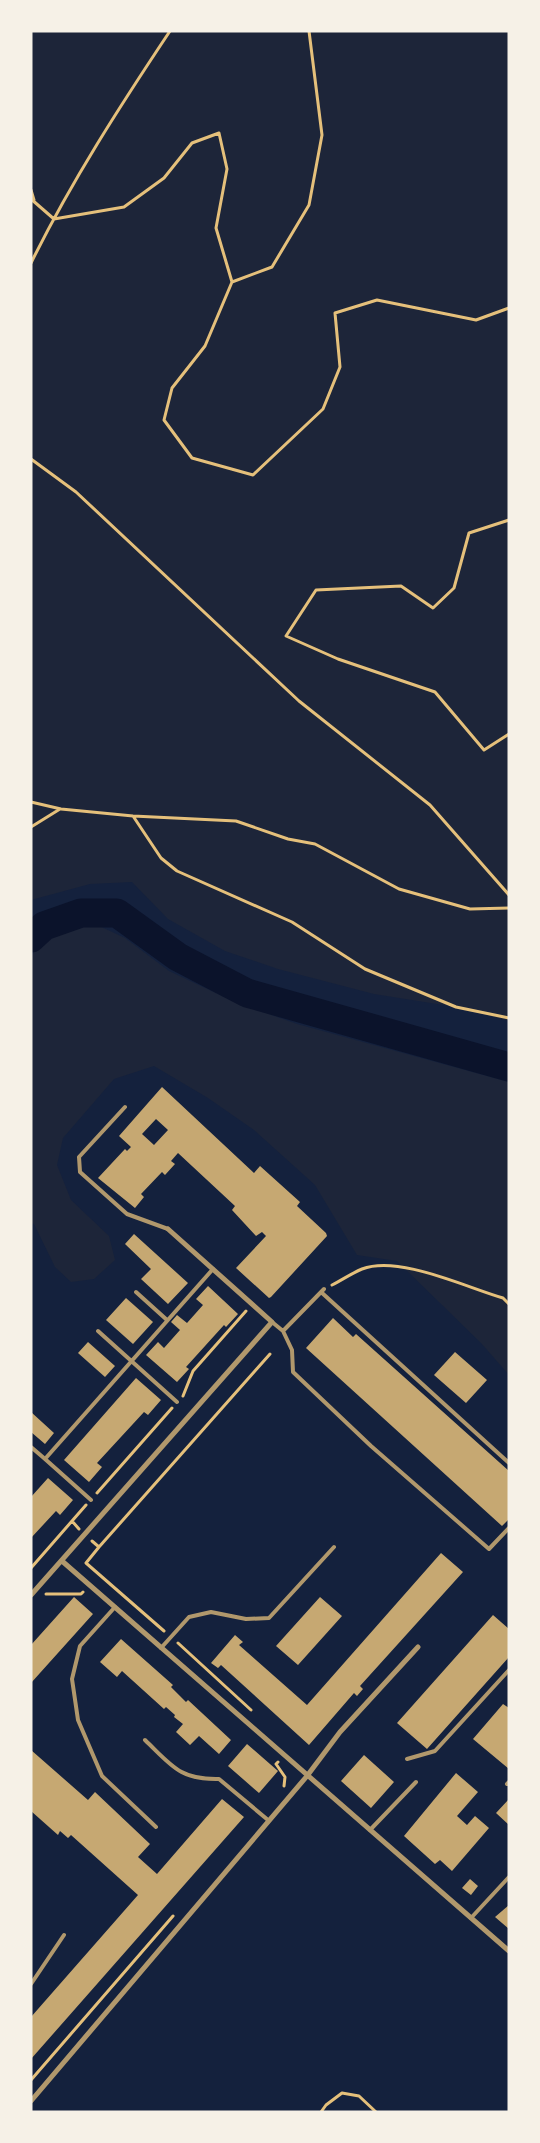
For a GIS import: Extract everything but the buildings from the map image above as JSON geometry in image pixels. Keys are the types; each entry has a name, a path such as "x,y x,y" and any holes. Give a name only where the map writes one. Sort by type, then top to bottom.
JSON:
{"street":[{"path":"31,1595 272,1322 168,1229"},
{"path":"62,1561 509,1951"},
{"path":"31,2101 307,1776 340,1732 418,1647"}],"lane":[{"path":"125,1107 79,1158 80,1172 127,1214 168,1229"},
{"path":"45,1459 213,1269"},
{"path":"282,1331 322,1291 509,1463"},
{"path":"136,1292 167,1320"},
{"path":"272,1322 282,1331 292,1350 293,1372 371,1446 489,1549 509,1528"},
{"path":"98,1331 177,1402"},
{"path":"31,1448 91,1500"},
{"path":"161,1648 189,1617 211,1612 246,1619 269,1618 334,1547"},
{"path":"115,1607 80,1646 72,1678 78,1720 102,1776 156,1827"},
{"path":"408,1759 435,1751 509,1670"},
{"path":"145,1740 179,1773 202,1780 220,1779 268,1820"},
{"path":"370,1830 416,1782"},
{"path":"471,1918 509,1877"},
{"path":"31,1984 64,1935"}],"path":[{"path":"31,263 54,219 121,105 170,31"},
{"path":"232,282 272,267 309,204 322,135 309,31"},
{"path":"54,219 124,207 164,178 192,142 219,133 227,169 216,228 232,282 205,346 172,388 164,420 192,458 253,475 324,409 340,367 335,313 377,300 476,320 509,308"},
{"path":"31,190 32,200 54,219"},
{"path":"31,459 76,492 299,701 430,804 509,895"},
{"path":"509,520 469,533 454,588 433,608 401,586 316,590 286,636 338,659 435,692 484,750 509,734"},
{"path":"31,802 61,809 133,816 236,820 288,839 315,844 399,889 470,909 509,908"},
{"path":"31,827 61,809"},
{"path":"133,816 161,858 177,871 292,922 366,969 456,1007 509,1018"},
{"path":"322,1291 363,1269 391,1264 503,1298 509,1304"},
{"path":"31,1568 185,1394 193,1371 252,1304"},
{"path":"255,1714 86,1563 270,1354"},
{"path":"72,1521 80,1529"},
{"path":"92,1540 100,1547"},
{"path":"46,1594 82,1594 85,1589"},
{"path":"321,2112 326,2105 342,2093 359,2096 376,2112"}],"shaded area":[{"path":"31,31 509,31 509,1021 456,1007 374,994 278,969 225,951 168,919 132,882 90,884 31,900"},
{"path":"95,924 125,938 169,971 235,1002 297,1024 509,1082 509,1375 481,1343 397,1261 357,1255 315,1185 254,1130 208,1098 154,1066 114,1079 63,1138 57,1165 71,1200 109,1236 115,1260 94,1279 71,1282 55,1267 34,1224 31,1223 31,960 34,951 63,926"}],"waterway":[{"path":"31,938 44,926 81,913 117,913 178,957 247,993 509,1067"}]}
